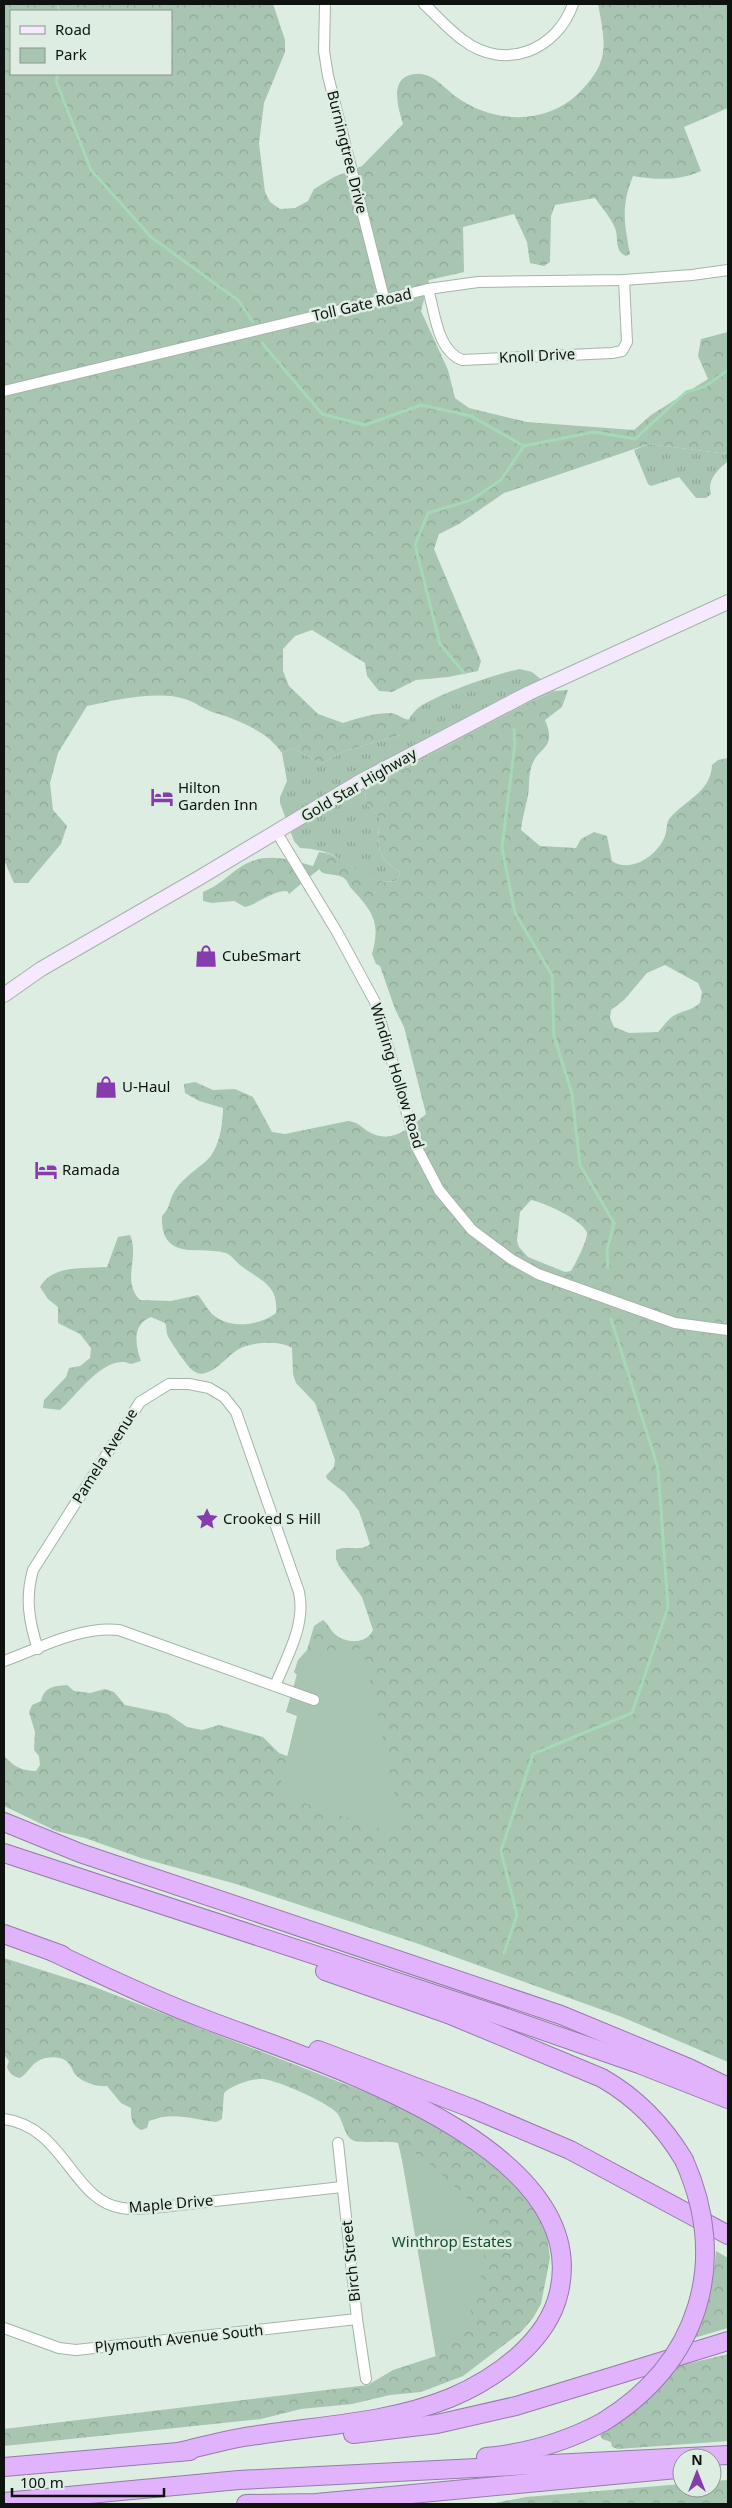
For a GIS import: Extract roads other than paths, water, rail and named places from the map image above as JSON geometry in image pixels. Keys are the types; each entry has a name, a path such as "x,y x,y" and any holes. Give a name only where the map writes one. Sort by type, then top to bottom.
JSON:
{"highway":[{"path":"4,1822 80,1853 560,2014 689,2068 728,2087"},
{"path":"4,1853 498,2015 639,2064 728,2099"},
{"path":"4,1861 423,2004 587,2070 623,2090 652,2115 684,2160 698,2195 704,2230 705,2265 699,2300 684,2339 659,2376 630,2405 603,2422 566,2440 520,2452 349,2473"},
{"path":"4,1934 503,2121 570,2150 728,2235"},
{"path":"52,1952 186,2012 370,2083 438,2116 482,2145 509,2166 538,2199 556,2235 562,2280 553,2311 530,2344 495,2373 476,2384 451,2397 400,2414 344,2425 256,2435 178,2452"},
{"path":"4,2467 266,2444 438,2424 516,2406 728,2341"},
{"path":"4,2502 212,2482 349,2473 728,2455"},
{"path":"246,2504 315,2504 672,2469"}],"main road":[{"name":"Gold Star Highway","path":"4,995 41,969 277,833 361,781 474,720 619,650 728,602"}],"street":[{"name":"Burningtree Drive","path":"325,4 323,36 328,76 384,298"},
{"path":"424,4 464,41 493,55 511,56 528,53 544,45 568,19 573,4"},
{"name":"Toll Gate Road","path":"4,391 200,345 384,298 428,290 478,282 624,280 692,276 728,270"},
{"name":"Knoll Drive","path":"428,290 445,347 452,356 462,360 603,353 622,350 627,342 624,280"},
{"name":"Winding Hollow Road","path":"277,833 337,932 375,1002 417,1148 439,1190 472,1230 511,1259 538,1274 675,1323 728,1330"},
{"name":"Pamela Avenue","path":"38,1649 32,1630 28,1604 29,1585 33,1570 140,1402 169,1384 188,1384 209,1388 224,1397 236,1412 299,1592 301,1604 298,1626 275,1686"},
{"path":"4,1661 88,1630 103,1628 119,1630 314,1700"},
{"name":"Maple Drive","path":"4,2119 20,2122 47,2138 92,2194 122,2208 153,2208 342,2187"},
{"name":"Birch Street","path":"338,2142 357,2319 366,2379"},
{"name":"Plymouth Avenue South","path":"4,2328 59,2348 76,2350 357,2319"}],"waterway":[{"path":"58,4 59,10"},
{"path":"58,75 56,81 91,170 151,237 239,301 253,322"},
{"path":"262,343 322,414 365,425 421,405 471,416 524,446 594,432 635,439 686,392 704,387 728,370"},
{"path":"464,673 440,644 415,545 428,513 471,500 501,480 524,446"},
{"path":"514,729 515,743 502,848 515,913 552,975 554,1036 572,1094 580,1165 614,1223 607,1250 608,1268"},
{"path":"504,1953 517,1915 501,1851 533,1754 632,1713 668,1607 658,1468 611,1319"}],"place":[{"name":"Hilton Garden Inn","path":"162,797"},
{"name":"CubeSmart","path":"206,956"},
{"name":"U-Haul","path":"106,1087"},
{"name":"Ramada","path":"46,1170"},
{"name":"Crooked S Hill","path":"207,1519"}],"park label":[{"name":"Winthrop Estates","path":"452,2242"}]}
